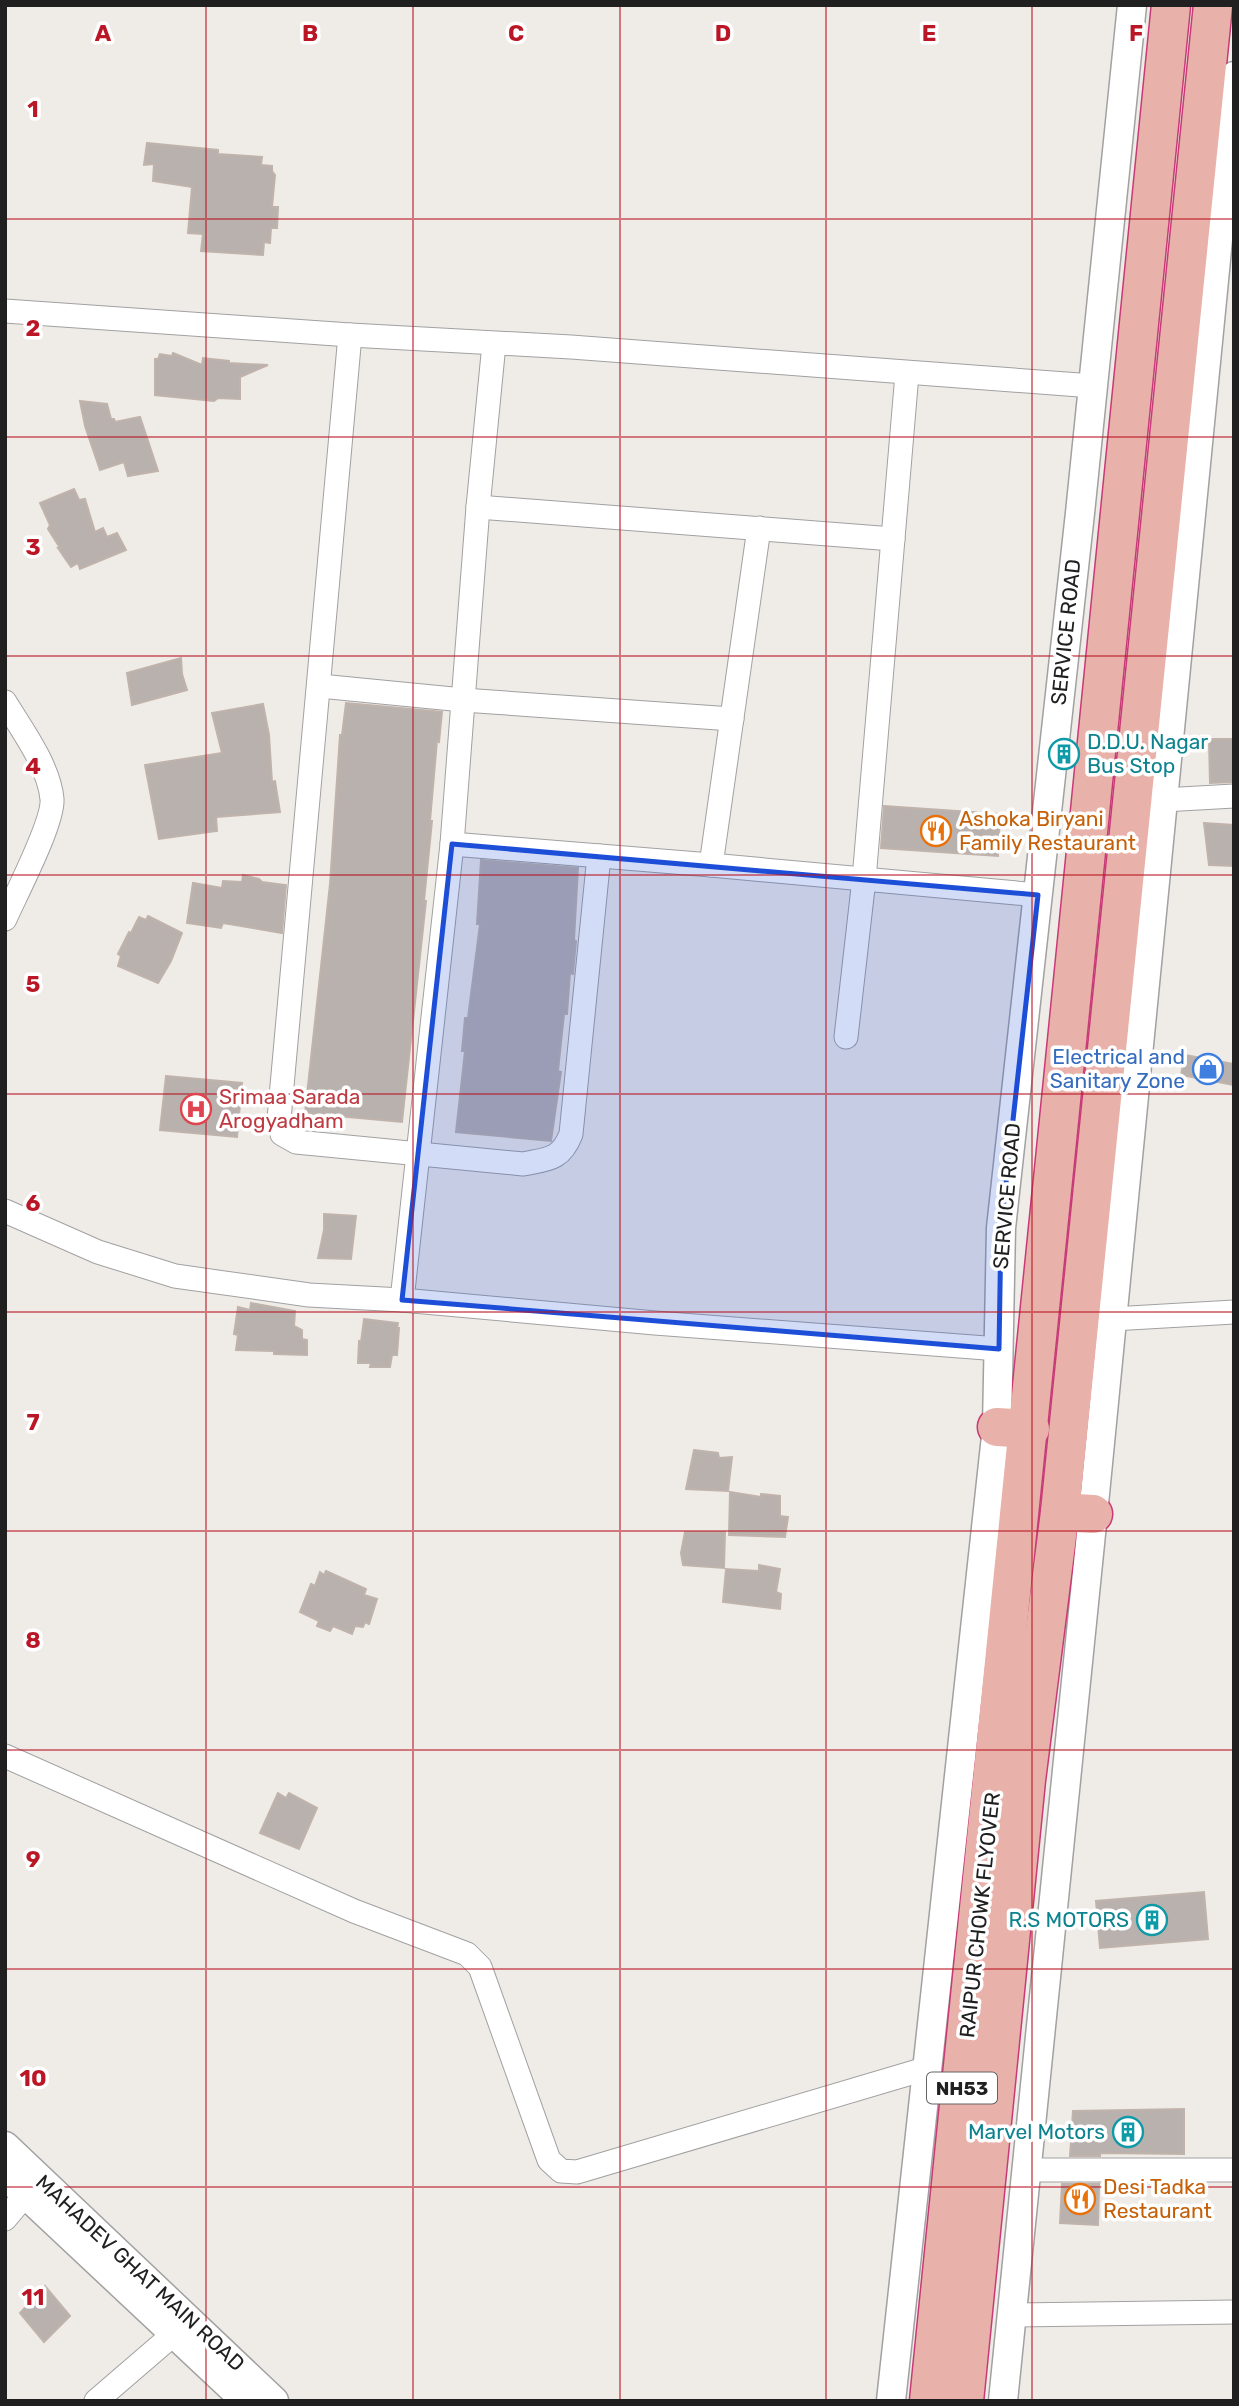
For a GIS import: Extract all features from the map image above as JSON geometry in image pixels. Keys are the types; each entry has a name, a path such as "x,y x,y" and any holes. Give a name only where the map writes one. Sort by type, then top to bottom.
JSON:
{"highway":[{"name":"NH53","path":"1013,1428 1102,681 1171,5"},
{"name":"NH53","path":"1077,1513 1213,5"},
{"name":"RAIPUR CHOWK FLYOVER","path":"964,2401 1010,1778 1013,1428"},
{"name":"RAIPUR CHOWK FLYOVER","path":"929,2401 1010,1778 1077,1513"}],"street":[{"name":"SERVICE ROAD","path":"891,2401 928,2068 1013,1428 999,1349 1001,1228 1132,5"},
{"path":"1003,2401 1026,2170 1077,1513 1112,1319 1234,76"},
{"path":"5,311 571,347 1093,386"},
{"path":"350,335 279,1119 282,1134 296,1142 418,1156 523,1164 552,1158 566,1149 571,1134 599,856"},
{"path":"402,1300 452,845 478,507 494,344"},
{"path":"846,1037 864,879 907,374"},
{"path":"478,507 893,539"},
{"path":"711,865 759,528"},
{"path":"320,686 463,700 732,719"},
{"path":"5,702 41,763 52,799 48,823 5,919"},
{"path":"1163,800 1234,796"},
{"path":"452,845 1038,895"},
{"path":"5,1212 98,1252 175,1276 309,1295 402,1300 655,1323 999,1349"},
{"path":"1112,1319 1234,1312"},
{"path":"5,1756 354,1911 467,1954 480,1967 549,2160 561,2171 578,2172 928,2068"},
{"name":"MAHADEV GHAT MAIN ROAD","path":"5,2146 274,2401"},
{"path":"1026,2170 1234,2170"},
{"path":"5,2175 246,2401"},
{"path":"5,2220 26,2194"},
{"path":"1011,2315 1232,2318"},
{"path":"96,2401 174,2333"}],"highlighted area":[{"path":"452,844 1038,895 1001,1228 999,1349 402,1300"}],"building":[{"path":"147,143 218,150 218,154 262,157 261,165 272,166 275,175 272,207 278,207 277,228 271,228 270,243 264,242 263,255 201,251 203,234 188,233 192,187 153,181 154,164 144,165"},
{"path":"173,353 202,365 203,358 229,363 268,365 240,377 240,399 218,398 214,401 155,395 155,359 158,359 160,354 172,356"},
{"path":"80,401 107,404 111,419 115,422 140,417 158,471 128,476 124,462 100,470 85,426"},
{"path":"74,489 79,500 85,499 95,532 103,528 107,537 117,533 126,550 80,569 78,563 71,567 58,548 48,529 50,525 40,503"},
{"path":"181,658 187,690 132,705 127,673"},
{"path":"346,703 442,712 430,821 426,901 402,1122 305,1113 330,884 340,735"},
{"path":"263,704 269,735 272,782 275,781 280,812 216,817 217,831 159,839 145,765 222,753 212,713"},
{"path":"1209,739 1234,739 1234,782 1210,783"},
{"name":"Ashoka Biryani Family Restaurant","path":"884,806 1000,814 998,856 881,848"},
{"path":"1204,823 1234,825 1234,866 1209,865"},
{"path":"481,860 578,868 573,974 570,973 567,1014 564,1014 558,1071 561,1072 551,1141 456,1132 465,1051 462,1051 465,1018 468,1018 480,924 477,924"},
{"path":"243,875 262,882 286,885 282,933 223,923 221,928 187,923 193,883 222,888 223,881 242,882"},
{"path":"148,916 182,933 171,961 158,983 118,966 121,956 118,954 129,932 131,933 139,917 146,920"},
{"name":"Electrical and Sanitary Zone","path":"1185,1055 1234,1064 1234,1085 1181,1075"},
{"path":"166,1076 242,1083 237,1137 160,1130"},
{"path":"324,1214 356,1216 351,1259 318,1258 324,1230"},
{"path":"251,1303 295,1311 294,1326 302,1330 302,1339 307,1340 307,1355 236,1350 238,1335 234,1334 238,1307 250,1310"},
{"path":"364,1319 398,1323 397,1355 392,1355 390,1367 370,1367 371,1363 358,1363"},
{"path":"694,1450 718,1453 719,1458 732,1457 728,1491 686,1489"},
{"path":"730,1492 761,1497 761,1494 780,1496 780,1516 788,1517 785,1537 729,1535"},
{"path":"685,1532 725,1532 724,1568 683,1565 681,1553"},
{"path":"759,1565 780,1569 776,1592 781,1594 780,1609 723,1602 726,1569 759,1571"},
{"path":"326,1571 366,1589 364,1595 377,1599 369,1624 365,1622 363,1627 355,1626 352,1634 333,1626 330,1631 317,1626 319,1621 300,1612 311,1584 315,1586 320,1572 324,1575"},
{"path":"278,1793 286,1798 289,1793 317,1808 299,1849 260,1833"},
{"name":"R.S MOTORS","path":"1204,1892 1208,1939 1100,1948 1096,1901"},
{"name":"Marvel Motors","path":"1184,2109 1184,2154 1100,2153 1100,2156 1070,2156 1073,2111"},
{"name":"Desi Tadka Restaurant","path":"1062,2184 1099,2184 1098,2225 1060,2223"},
{"path":"45,2286 70,2316 44,2342 20,2313"}],"place":[{"name":"D.D.U. Nagar Bus Stop","path":"1064,754"},
{"name":"Ashoka Biryani Family Restaurant","path":"936,831"},
{"name":"Electrical and Sanitary Zone","path":"1208,1069"},
{"name":"Srimaa Sarada Arogyadham","path":"196,1109"},
{"name":"R.S MOTORS","path":"1152,1920"},
{"name":"Marvel Motors","path":"1128,2132"},
{"name":"Desi Tadka Restaurant","path":"1080,2199"}]}
